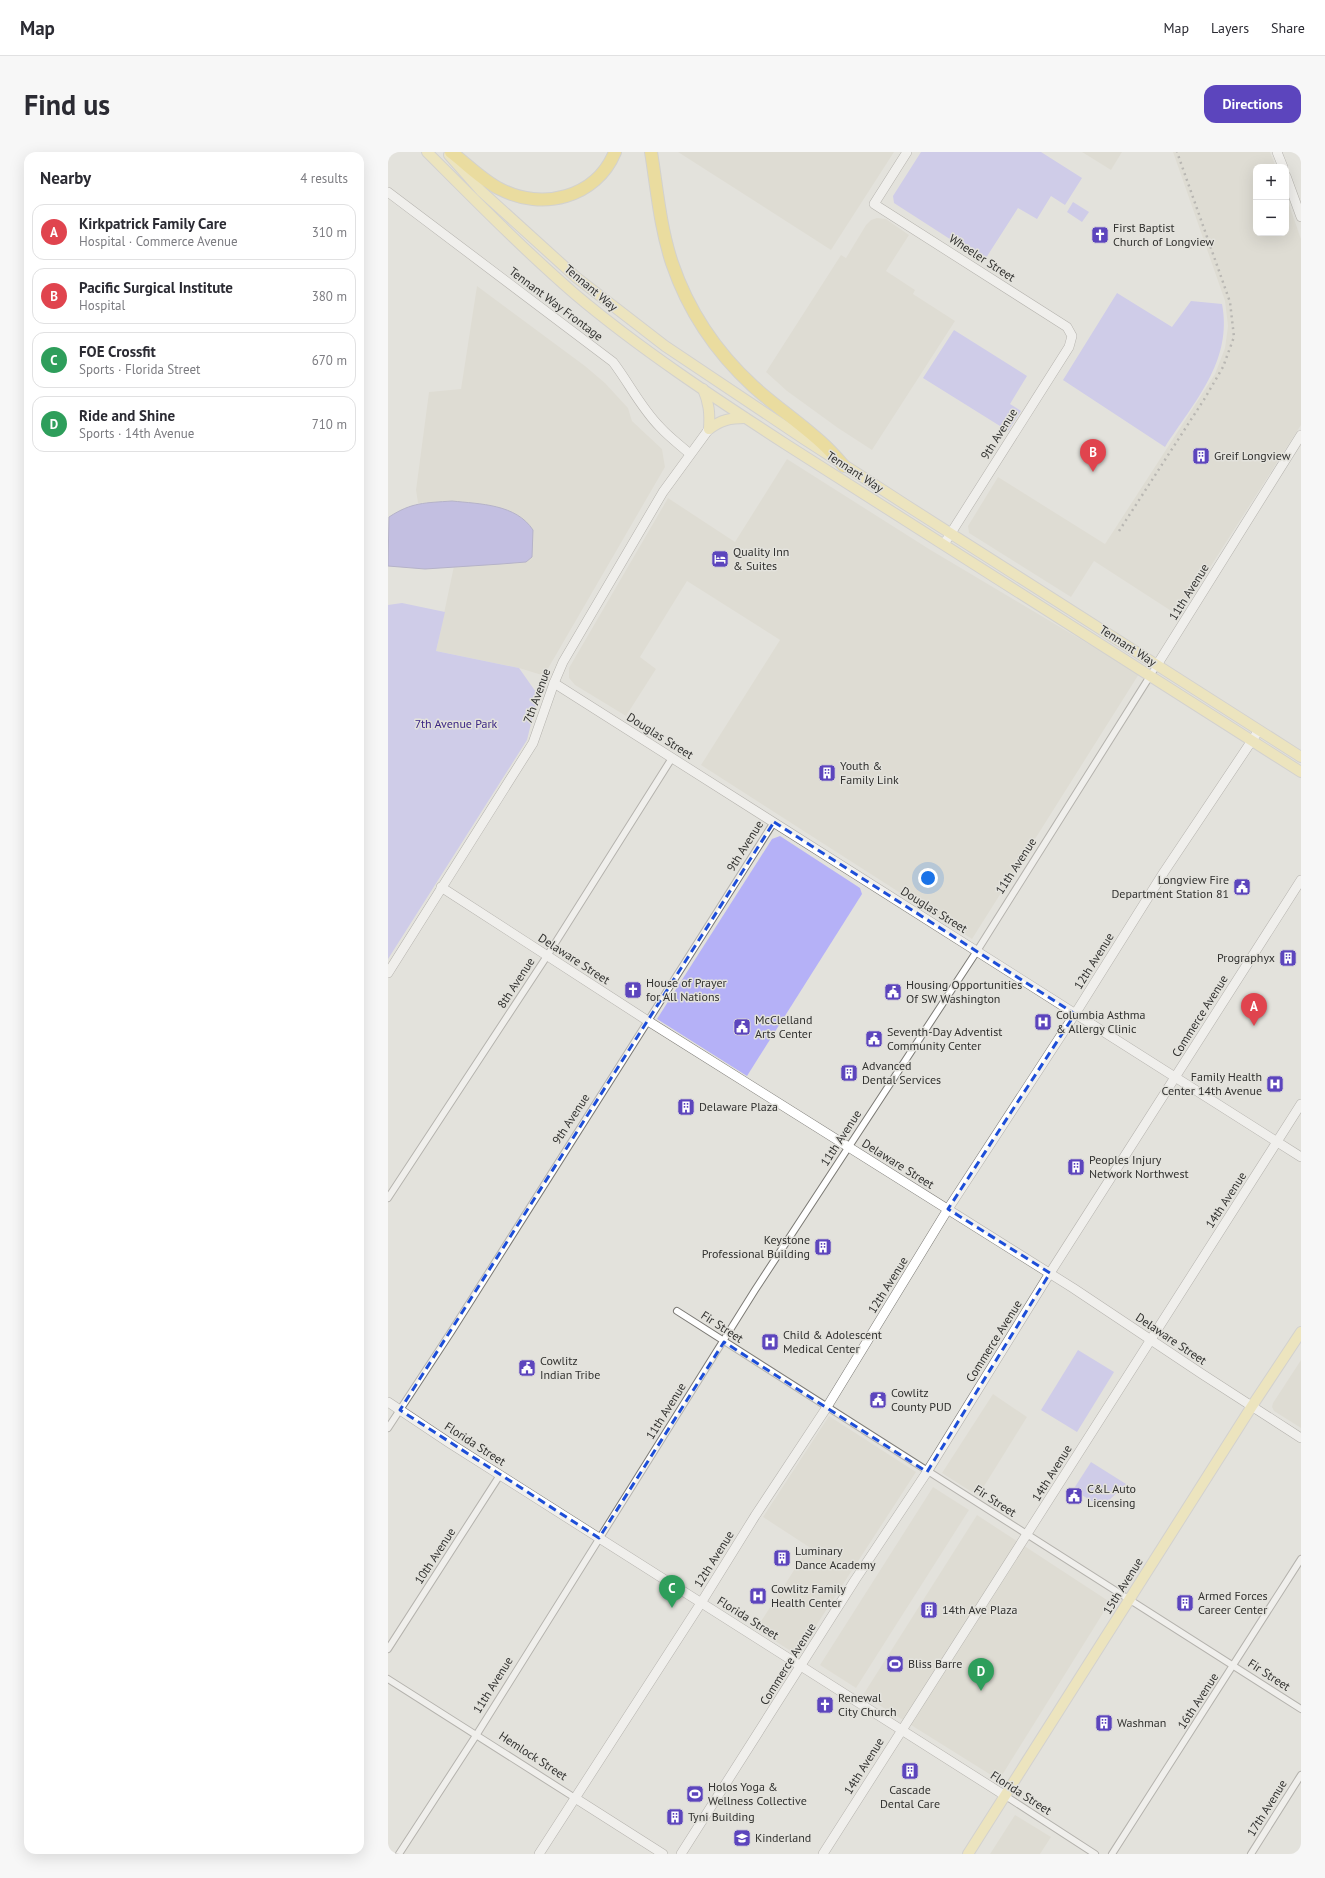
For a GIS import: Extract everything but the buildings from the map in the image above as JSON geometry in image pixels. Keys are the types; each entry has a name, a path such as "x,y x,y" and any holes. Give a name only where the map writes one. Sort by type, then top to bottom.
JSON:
{"highway":[{"path":"451,152 498,188 524,198 546,200 571,195 591,184 607,166 615,152"},
{"path":"651,152 663,229 672,263 695,315 711,341 730,364 753,386 822,442 844,466"}],"main road":[{"name":"Tennant Way","path":"427,152 508,232 576,295 702,389 745,418 1301,772"},
{"name":"Tennant Way","path":"446,152 480,191 577,278 665,346 844,466 1301,757"},
{"path":"702,389 708,400 710,414 709,428"},
{"path":"709,428 720,421 729,418 745,418"},
{"name":"15th Avenue","path":"968,1854 1252,1406 1301,1332"}],"street":[{"name":"Wheeler Street","path":"907,152 874,204 1067,327 1072,336"},
{"path":"1277,152 1282,164"},
{"path":"1289,184 1301,218"},
{"name":"Tennant Way Frontage","path":"388,192 613,362 660,427 690,454"},
{"name":"9th Avenue","path":"944,544 1068,347 1072,336"},
{"name":"7th Avenue","path":"388,972 533,743 563,662 663,492 709,428"},
{"name":"11th Avenue","path":"399,1854 477,1734 759,1285 977,951 1301,434"},
{"name":"Douglas Street","path":"554,683 1301,1157"},
{"name":"12th Avenue","path":"540,1854 755,1516 828,1407 948,1209 1076,1014 1164,872 1259,730"},
{"name":"8th Avenue","path":"388,1198 547,956 672,758"},
{"name":"9th Avenue","path":"388,1428 451,1332 774,822"},
{"name":"Commerce Avenue","path":"681,1854 802,1666 855,1580 927,1472 1050,1273 1301,880"},
{"name":"Delaware Street","path":"441,887 648,1021 1050,1273 1301,1438"},
{"name":"14th Avenue","path":"823,1854 1301,1104"},
{"name":"Fir Street","path":"677,1311 1027,1536 1301,1709"},
{"name":"Florida Street","path":"388,1402 1095,1854"},
{"name":"10th Avenue","path":"388,1649 500,1475"},
{"name":"16th Avenue","path":"1112,1854 1234,1666 1301,1559"},
{"name":"Hemlock Street","path":"388,1679 477,1734 664,1854"},
{"name":"17th Avenue","path":"1251,1854 1301,1774"}],"highlighted area":[{"path":"774,822 1075,1014 948,1209 1050,1273 927,1472 724,1342 599,1538 400,1410"}],"shaded area":[{"path":"678,152 894,152 831,250"},
{"path":"1082,152 1122,152 1111,170"},
{"path":"1173,152 1270,152 1275,164 1253,164 1253,236 1289,236 1289,205 1301,239 1301,425 1179,616 1094,561 1071,597 969,533 968,526 998,477 1105,544 1215,374 1225,348 1228,326 1225,301"},
{"path":"877,218 886,219 909,235 886,271 915,290 913,294 955,321 872,450 838,428 787,391 766,372 841,255 846,258 866,225 871,220"},
{"path":"477,286 585,366 605,383 628,408 632,421 662,449 665,467 545,676 519,668 436,651 454,566 526,562 452,501 418,503 416,490 429,392 461,389"},
{"path":"787,459 929,549 1139,674 972,939 701,765 780,640 687,581 640,657 656,669 626,716 575,685 569,678 569,668 668,498 735,542"},
{"path":"452,501 497,507 507,510 526,521 533,530 532,557 526,562 425,569 388,566 389,517 405,508 419,504"},
{"path":"1301,1360 1301,1428 1274,1411 1272,1407 1273,1403"},
{"path":"993,1394 1027,1417 978,1496 942,1473"},
{"path":"829,1416 916,1472 797,1655 756,1629 809,1547 763,1517"},
{"path":"933,1487 969,1510 856,1688 820,1665"},
{"path":"977,1515 1110,1602 999,1780 863,1695"},
{"path":"1015,1815 1051,1837 1040,1854 990,1854"}],"green space":[{"path":"921,152 1041,152 1082,178 1065,205 1051,196 1037,219 1018,208 984,261 894,203 893,196"},
{"path":"1073,202 1089,212 1082,222 1067,212"},
{"path":"1117,293 1172,327 1191,301 1222,304 1224,325 1222,344 1216,362 1199,397 1165,447 1063,380"},
{"path":"954,330 1027,376 1010,404 1021,411 1008,431 923,378"},
{"name":"7th Avenue Park","path":"402,603 445,612 436,651 519,668 538,695 527,740 388,959 388,605"},
{"path":"780,836 860,888 862,894 747,1076 657,1019 772,839"},
{"path":"1078,1350 1114,1372 1077,1432 1041,1410"},
{"path":"1091,1462 1126,1484 1104,1505 1092,1501 1073,1490"}],"railway":[{"path":"1119,531 1205,398 1223,367 1234,337 1230,302 1177,152"}],"place":[{"name":"First Baptist Church of Longview","path":"1100,235"},
{"name":"Greif Longview","path":"1201,456"},
{"name":"Pacific Surgical Institute","path":"1093,472"},
{"name":"Quality Inn & Suites","path":"720,559"},
{"name":"Youth & Family Link","path":"827,773"},
{"name":"Longview Fire Department Station 81","path":"1242,887"},
{"name":"Prographyx","path":"1288,958"},
{"name":"House of Prayer for All Nations","path":"633,990"},
{"name":"Housing Opportunities Of SW Washington","path":"893,992"},
{"name":"Columbia Asthma & Allergy Clinic","path":"1043,1022"},
{"name":"Kirkpatrick Family Care","path":"1254,1026"},
{"name":"McClelland Arts Center","path":"742,1027"},
{"name":"Seventh-Day Adventist Community Center","path":"874,1039"},
{"name":"Advanced Dental Services","path":"849,1073"},
{"name":"Family Health Center 14th Avenue","path":"1275,1084"},
{"name":"Delaware Plaza","path":"686,1107"},
{"name":"Peoples Injury Network Northwest","path":"1076,1167"},
{"name":"Keystone Professional Building","path":"823,1247"},
{"name":"Child & Adolescent Medical Center","path":"770,1342"},
{"name":"Cowlitz Indian Tribe","path":"527,1368"},
{"name":"Cowlitz County PUD","path":"878,1400"},
{"name":"C&L Auto Licensing","path":"1074,1496"},
{"name":"Luminary Dance Academy","path":"782,1558"},
{"name":"Cowlitz Family Health Center","path":"758,1596"},
{"name":"Armed Forces Career Center","path":"1185,1603"},
{"name":"FOE Crossfit","path":"672,1608"},
{"name":"14th Ave Plaza","path":"929,1610"},
{"name":"Bliss Barre","path":"895,1664"},
{"name":"Ride and Shine","path":"981,1691"},
{"name":"Renewal City Church","path":"825,1705"},
{"name":"Washman","path":"1104,1723"},
{"name":"Cascade Dental Care","path":"910,1771"},
{"name":"Holos Yoga & Wellness Collective","path":"695,1794"},
{"name":"Tyni Building","path":"675,1817"},
{"name":"Kinderland","path":"742,1838"}]}
